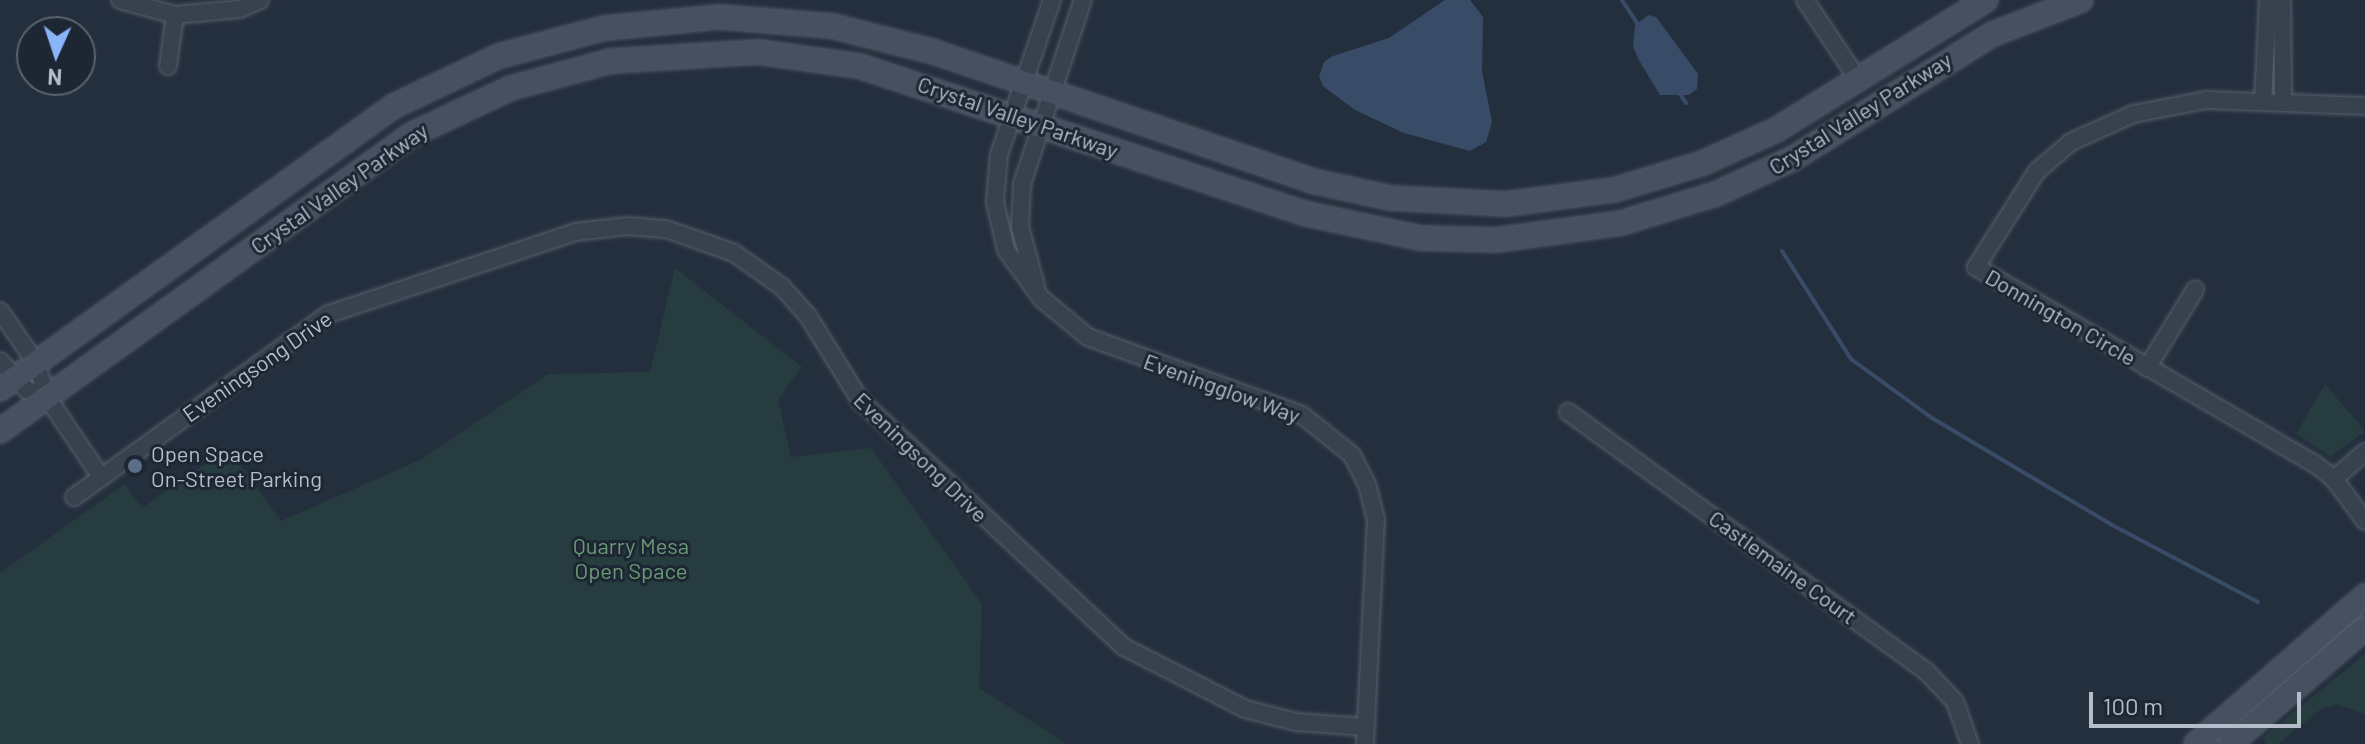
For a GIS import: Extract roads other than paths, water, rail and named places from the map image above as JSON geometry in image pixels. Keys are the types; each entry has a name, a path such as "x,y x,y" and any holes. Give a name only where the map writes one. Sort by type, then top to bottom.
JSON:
{"main road":[{"name":"Crystal Valley Parkway","path":"4,377 36,363 364,124 431,85 531,46 644,22 760,18 867,33 1023,82 1270,169 1352,191 1428,202 1506,204 1580,197 1675,174 1776,130 1986,0"},
{"name":"Crystal Valley Parkway","path":"0,431 382,153 446,116 541,78 648,55 758,52 859,66 1344,224 1462,241 1537,236 1621,223 1728,189 1792,159 1956,54 2023,20 2081,0"},
{"path":"2232,738 2365,596"},
{"path":"2196,744 2232,738 2365,628"}],"street":[{"path":"120,0 175,15 240,9 260,0"},
{"name":"Eveningglow Way","path":"1052,0 1010,114 996,170 996,217 1013,266 1042,299 1088,337 1302,415 1352,455 1367,484 1376,519 1365,744"},
{"path":"1042,299 1024,250 1019,202 1040,124 1083,0"},
{"path":"1805,0 1857,78"},
{"path":"2263,102 2268,0"},
{"path":"2282,0 2283,102"},
{"path":"168,66 175,15"},
{"name":"Donnington Circle","path":"2365,106 2206,100 2133,114 2071,142 2037,171 1976,267 2334,479 2365,521"},
{"name":"Eveningsong Drive","path":"74,497 329,314 575,232 628,226 666,229 734,253 782,287 808,316 860,400 1124,647 1245,709 1296,722 1366,727"},
{"path":"2147,368 2195,290"},
{"path":"0,311 36,363 47,397 101,477"},
{"path":"4,377 47,397"},
{"name":"Castlemaine Court","path":"1568,412 1925,670 1955,702 1970,744"},
{"path":"2334,479 2365,452"}],"water":[{"path":"1445,0 1470,0 1483,17 1482,71 1492,122 1486,142 1470,151 1404,133 1355,110 1323,86 1319,77 1324,62 1333,56 1389,38"},
{"path":"1649,15 1656,17 1698,74 1697,89 1689,95 1660,95 1640,62 1633,47 1635,25"}],"waterway":[{"path":"1622,0 1638,25"},
{"path":"1680,94 1686,103"},
{"path":"1782,251 1851,359 1932,418 2112,525 2258,602"}],"place":[{"name":"Open Space On-Street Parking","path":"135,466"}],"park label":[{"name":"Quarry Mesa Open Space","path":"631,558"}]}
